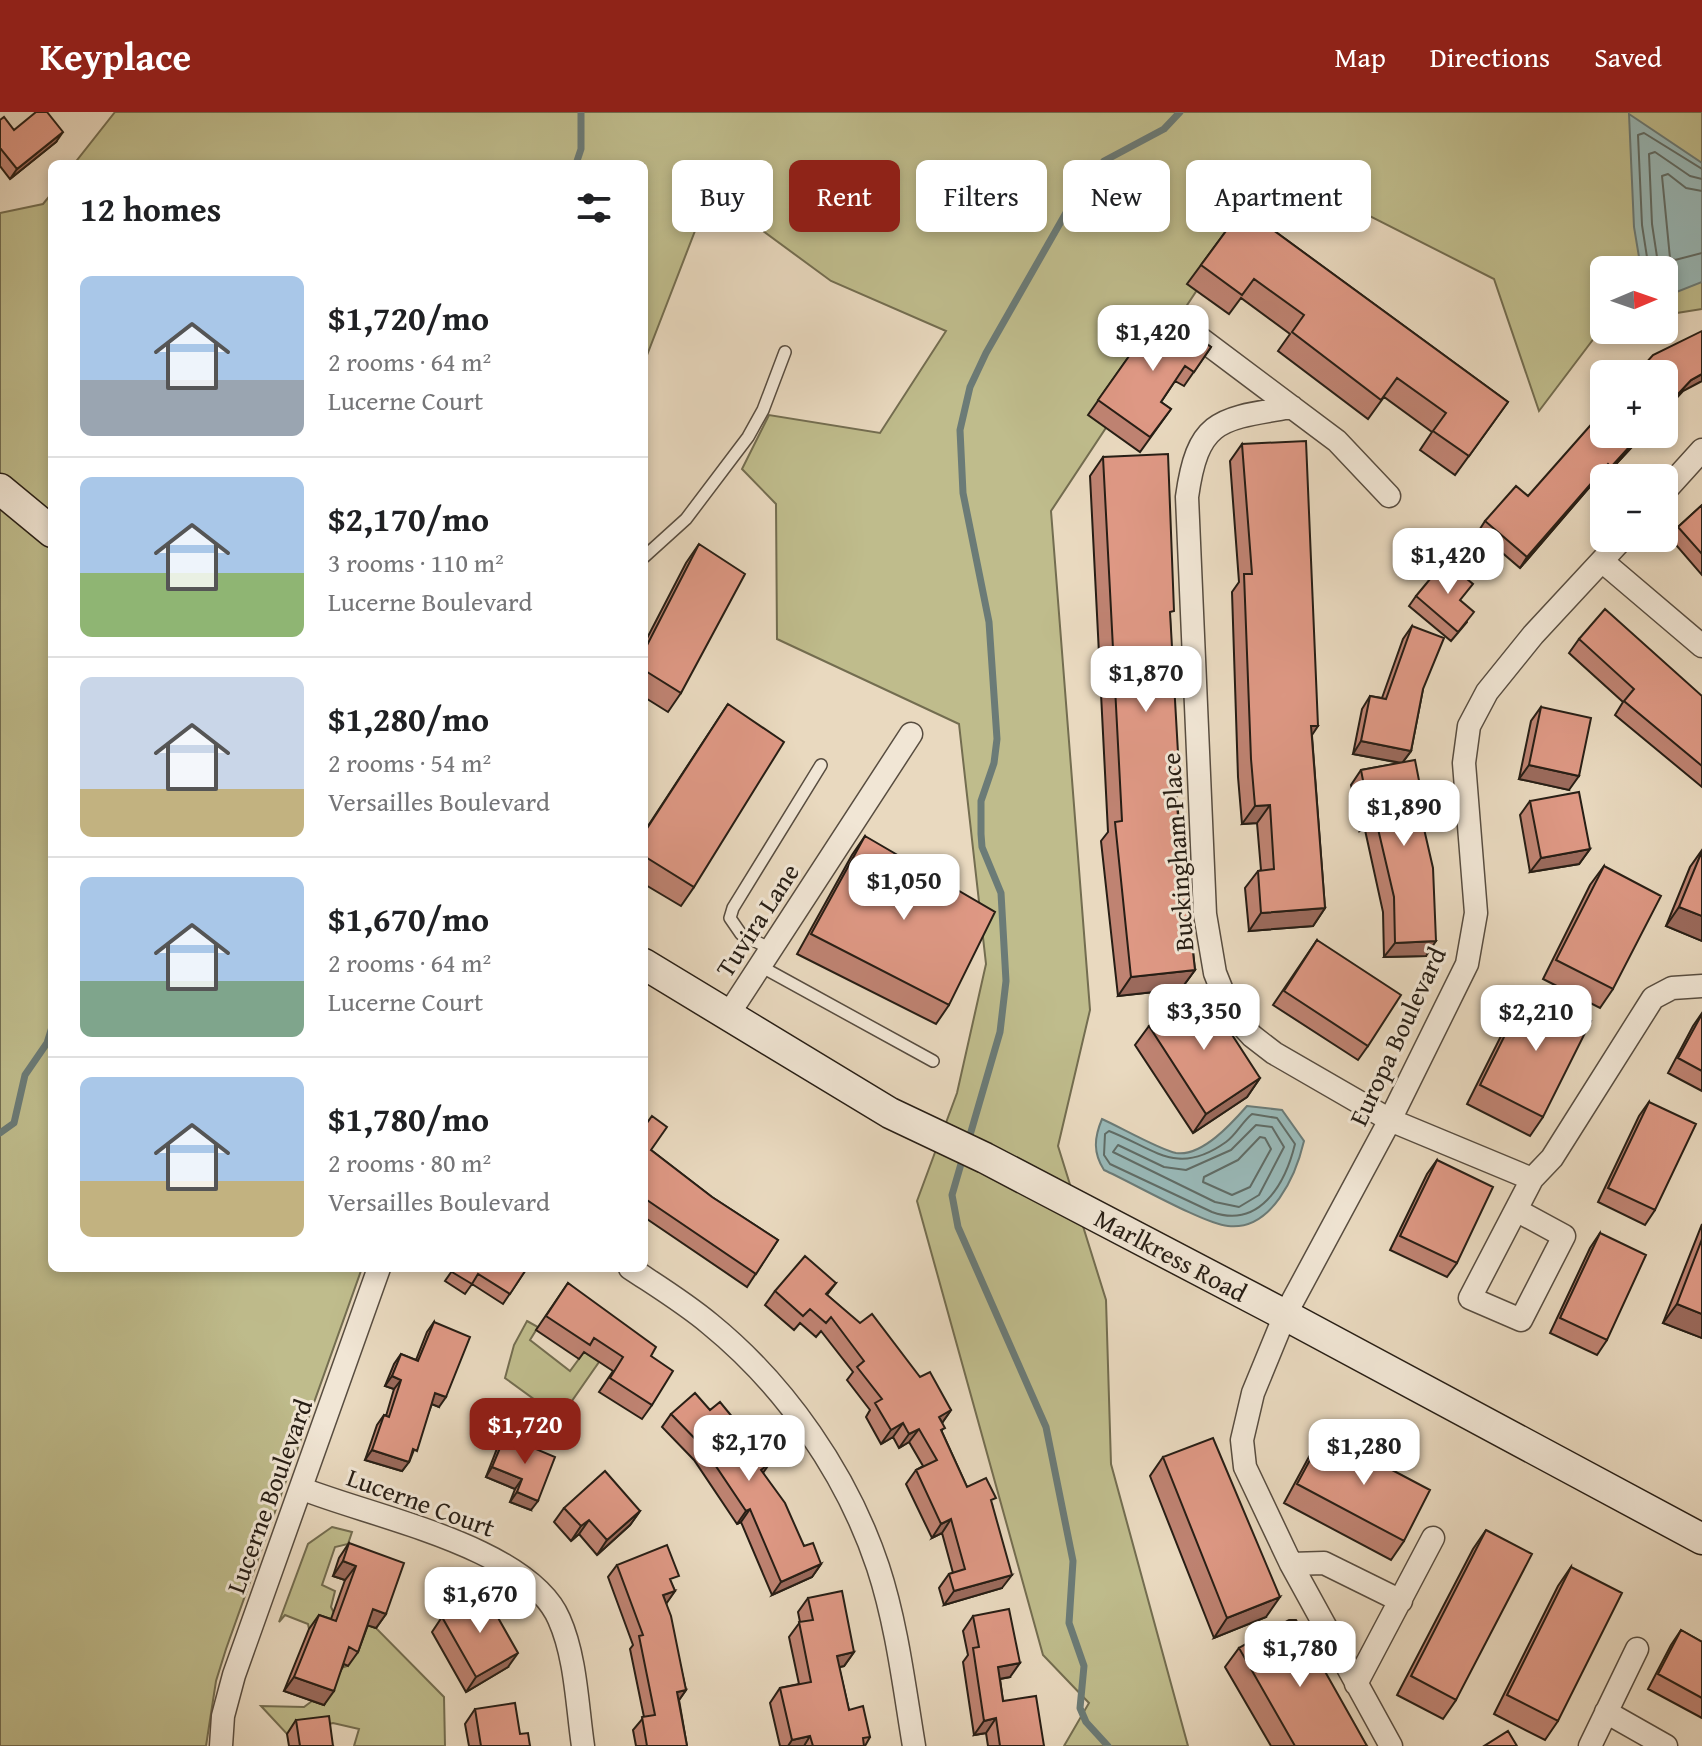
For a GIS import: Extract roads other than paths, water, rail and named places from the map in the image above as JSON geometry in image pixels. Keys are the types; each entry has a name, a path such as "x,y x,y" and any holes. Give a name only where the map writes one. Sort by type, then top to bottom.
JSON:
{"street":[{"path":"1201,339 1337,441 1389,496"},
{"name":"Buckingham Place","path":"1292,407 1236,416 1207,434 1193,458 1187,497 1205,914 1215,973 1231,1013 1252,1036 1390,1120 1532,1179"},
{"path":"1678,477 1702,450"},
{"path":"0,489 48,529"},
{"name":"Europa Boulevard","path":"1391,1746 1291,1564 1245,1467 1242,1440 1253,1393 1285,1315 1390,1120 1467,964 1476,913 1464,763 1469,726 1487,692 1533,635 1610,552"},
{"path":"1602,561 1702,646"},
{"name":"Tuvira Lane","path":"728,1015 911,734"},
{"name":"Marlkress Road","path":"648,966 809,1067 923,1130 985,1158 1285,1315 1702,1539"},
{"path":"1516,1210 1564,1236 1521,1320 1470,1298 1532,1179 1552,1158 1653,998 1672,988 1702,986"},
{"name":"Lucerne Boulevard","path":"221,1746 223,1716 234,1675 303,1489 378,1272"},
{"path":"636,1272 693,1310 730,1342 786,1401 830,1466 865,1533 882,1581 914,1746"},
{"name":"Lucerne Court","path":"303,1489 477,1550 532,1581 560,1621 583,1746"},
{"path":"1356,1684 1433,1538"},
{"path":"1291,1564 1324,1563 1401,1601"},
{"path":"1590,1746 1637,1649"},
{"path":"1606,1712 1666,1746"}],"lane":[{"path":"648,550 686,519 748,437 763,410 785,352"},
{"path":"821,765 733,908 730,918 741,934 766,958 933,1061"}],"water":[{"path":"1629,114 1702,163 1702,282 1678,291 1678,256 1639,256 1634,227"},
{"path":"1247,1106 1282,1110 1304,1141 1295,1169 1280,1198 1257,1220 1244,1225 1217,1224 1185,1211 1104,1170 1098,1158 1096,1139 1102,1119 1160,1148 1186,1153 1216,1137"}],"waterway":[{"path":"577,160 581,149 581,112"},
{"path":"968,1142 1000,1032 1006,981 1001,893 982,847 981,834 981,801 994,763 997,739 989,622 963,493 960,430 970,387 986,353 1079,190 1104,161 1164,129 1180,112"},
{"path":"0,1133 14,1123 25,1075 48,1040"},
{"path":"963,1157 952,1195 958,1227 1046,1427 1073,1561 1069,1623 1084,1666 1080,1708 1086,1722 1108,1746"}]}
